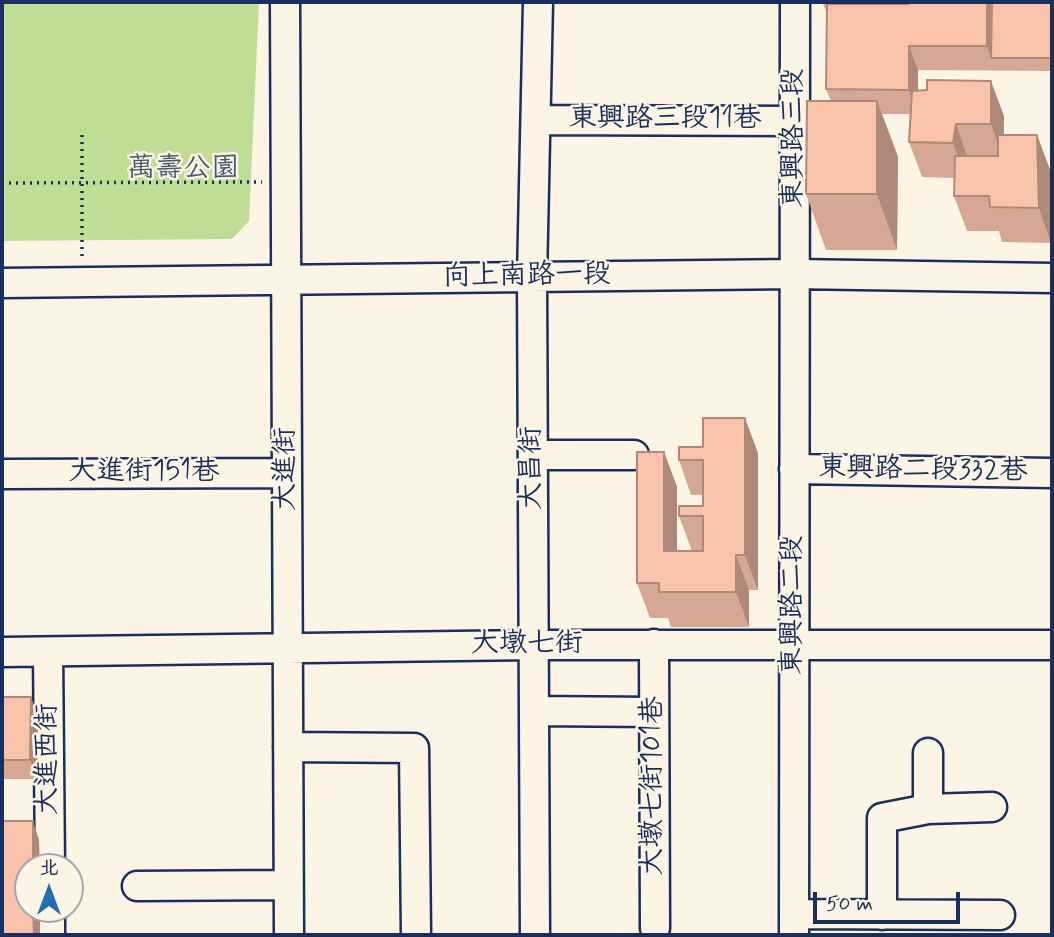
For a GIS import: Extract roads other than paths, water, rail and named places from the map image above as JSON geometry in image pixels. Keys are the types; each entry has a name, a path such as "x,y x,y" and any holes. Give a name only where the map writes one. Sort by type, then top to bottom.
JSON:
{"street":[{"name":"大進街","path":"285,2 289,935"},
{"name":"大昌街","path":"535,935 532,277 538,2"},
{"name":"東興路三段","path":"794,2 795,274"},
{"name":"東興路三段11巷","path":"536,120 794,121"},
{"name":"向上南路一段","path":"2,283 795,274 1052,278"},
{"name":"東興路二段","path":"794,925 795,274"},
{"path":"534,455 634,455"},
{"name":"東興路二段332巷","path":"794,469 1052,473"},
{"name":"大進街151巷","path":"2,474 287,473"},
{"name":"大墩七街","path":"2,652 654,644 1052,645"},
{"name":"大墩七街101巷","path":"654,644 655,928"},
{"name":"大進西街","path":"48,652 50,853"},
{"path":"534,711 654,712"},
{"path":"288,747 414,748 416,935"},
{"path":"928,753 928,809"},
{"path":"882,915 882,818 928,809 992,807"},
{"path":"137,886 288,885"},
{"path":"794,925 882,915 1000,915"}],"park label":[{"name":"萬壽公園","path":"183,170"}]}
